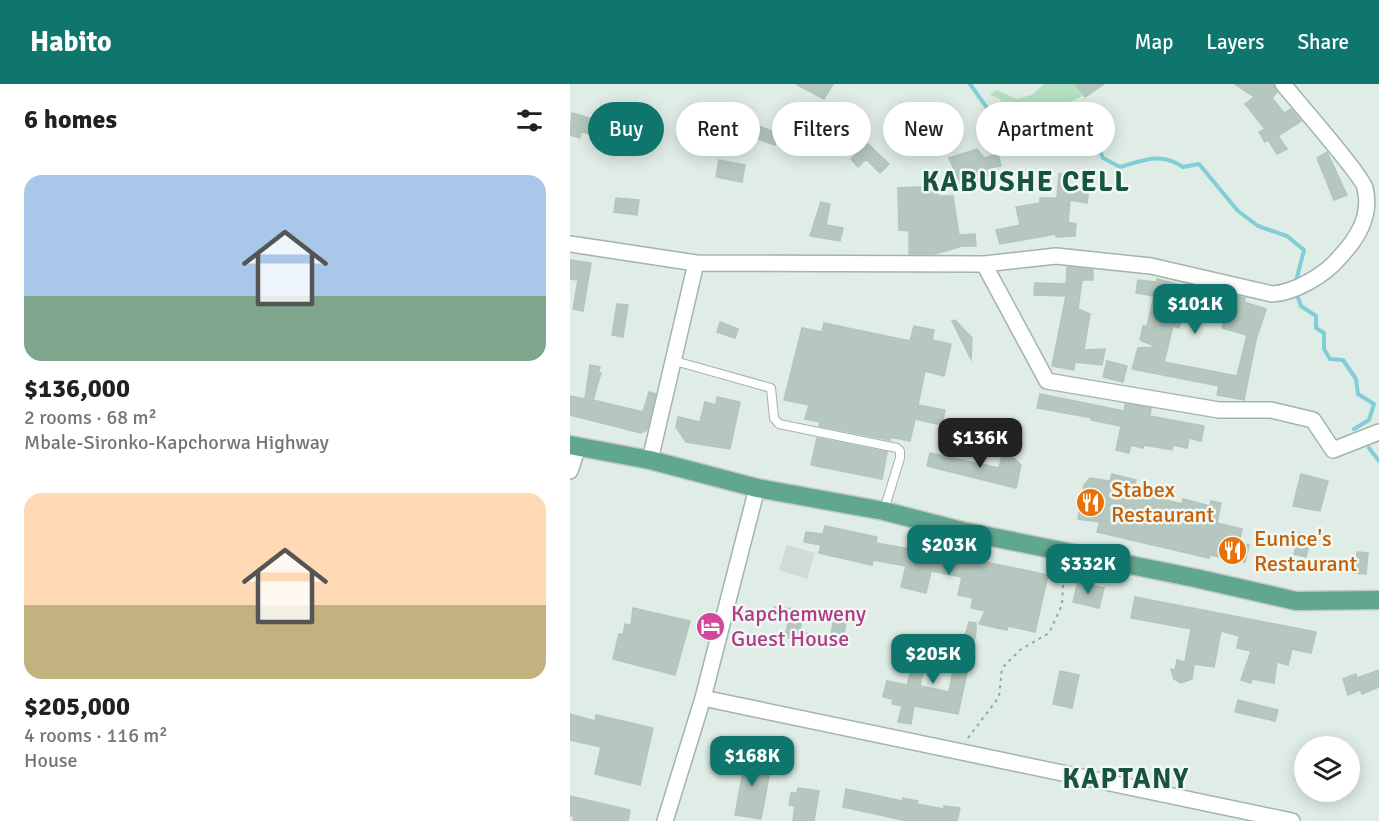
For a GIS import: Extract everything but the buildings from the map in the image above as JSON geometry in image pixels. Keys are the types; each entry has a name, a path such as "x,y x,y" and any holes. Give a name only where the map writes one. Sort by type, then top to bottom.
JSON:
{"main road":[{"path":"574,446 650,460 757,488 884,511 962,531 1296,601 1379,600"}],"street":[{"path":"1283,84 1372,186 1366,218"},
{"path":"570,244 696,263 984,264 1056,256 1151,266 1218,284 1272,294 1287,292 1336,262 1353,243 1379,198"},
{"path":"650,460 675,361 696,263"},
{"path":"984,264 1047,381 1219,410 1270,410 1313,420 1333,450 1379,432"},
{"path":"570,471 574,446"},
{"path":"665,821 703,698 757,488"},
{"path":"703,698 1292,821"}],"lane":[{"path":"675,361 771,388 774,418 779,424 897,448 900,451 900,458 884,511"}],"path":[{"path":"962,752 979,722 999,697 1002,668 1020,650 1049,633 1062,605 1065,551"}],"shaded area":[{"path":"787,545 815,553 807,579 779,570"}],"green space":[{"path":"1044,84 1082,84 1082,96 1071,102 1001,102 1000,99 990,95 996,90 1017,99 1032,95"}],"waterway":[{"path":"970,84 990,112 1041,116 1090,127 1103,158 1120,167 1152,159 1175,162 1183,167 1199,164 1238,211 1258,226 1287,236 1304,250 1295,285"},
{"path":"1296,292 1301,306 1316,316 1316,328 1324,333 1324,349 1330,359 1343,360 1356,379 1358,394 1374,404 1369,420 1354,429"},
{"path":"1369,448 1379,461"}],"place":[{"name":"Stabex Restaurant","path":"1090,502"},
{"name":"Eunice's Restaurant","path":"1233,551"},
{"name":"Kapchemweny Guest House","path":"710,626"}],"district":[{"name":"KABUSHE CELL","path":"1026,181"},
{"name":"KAPTANY","path":"1126,778"}]}
